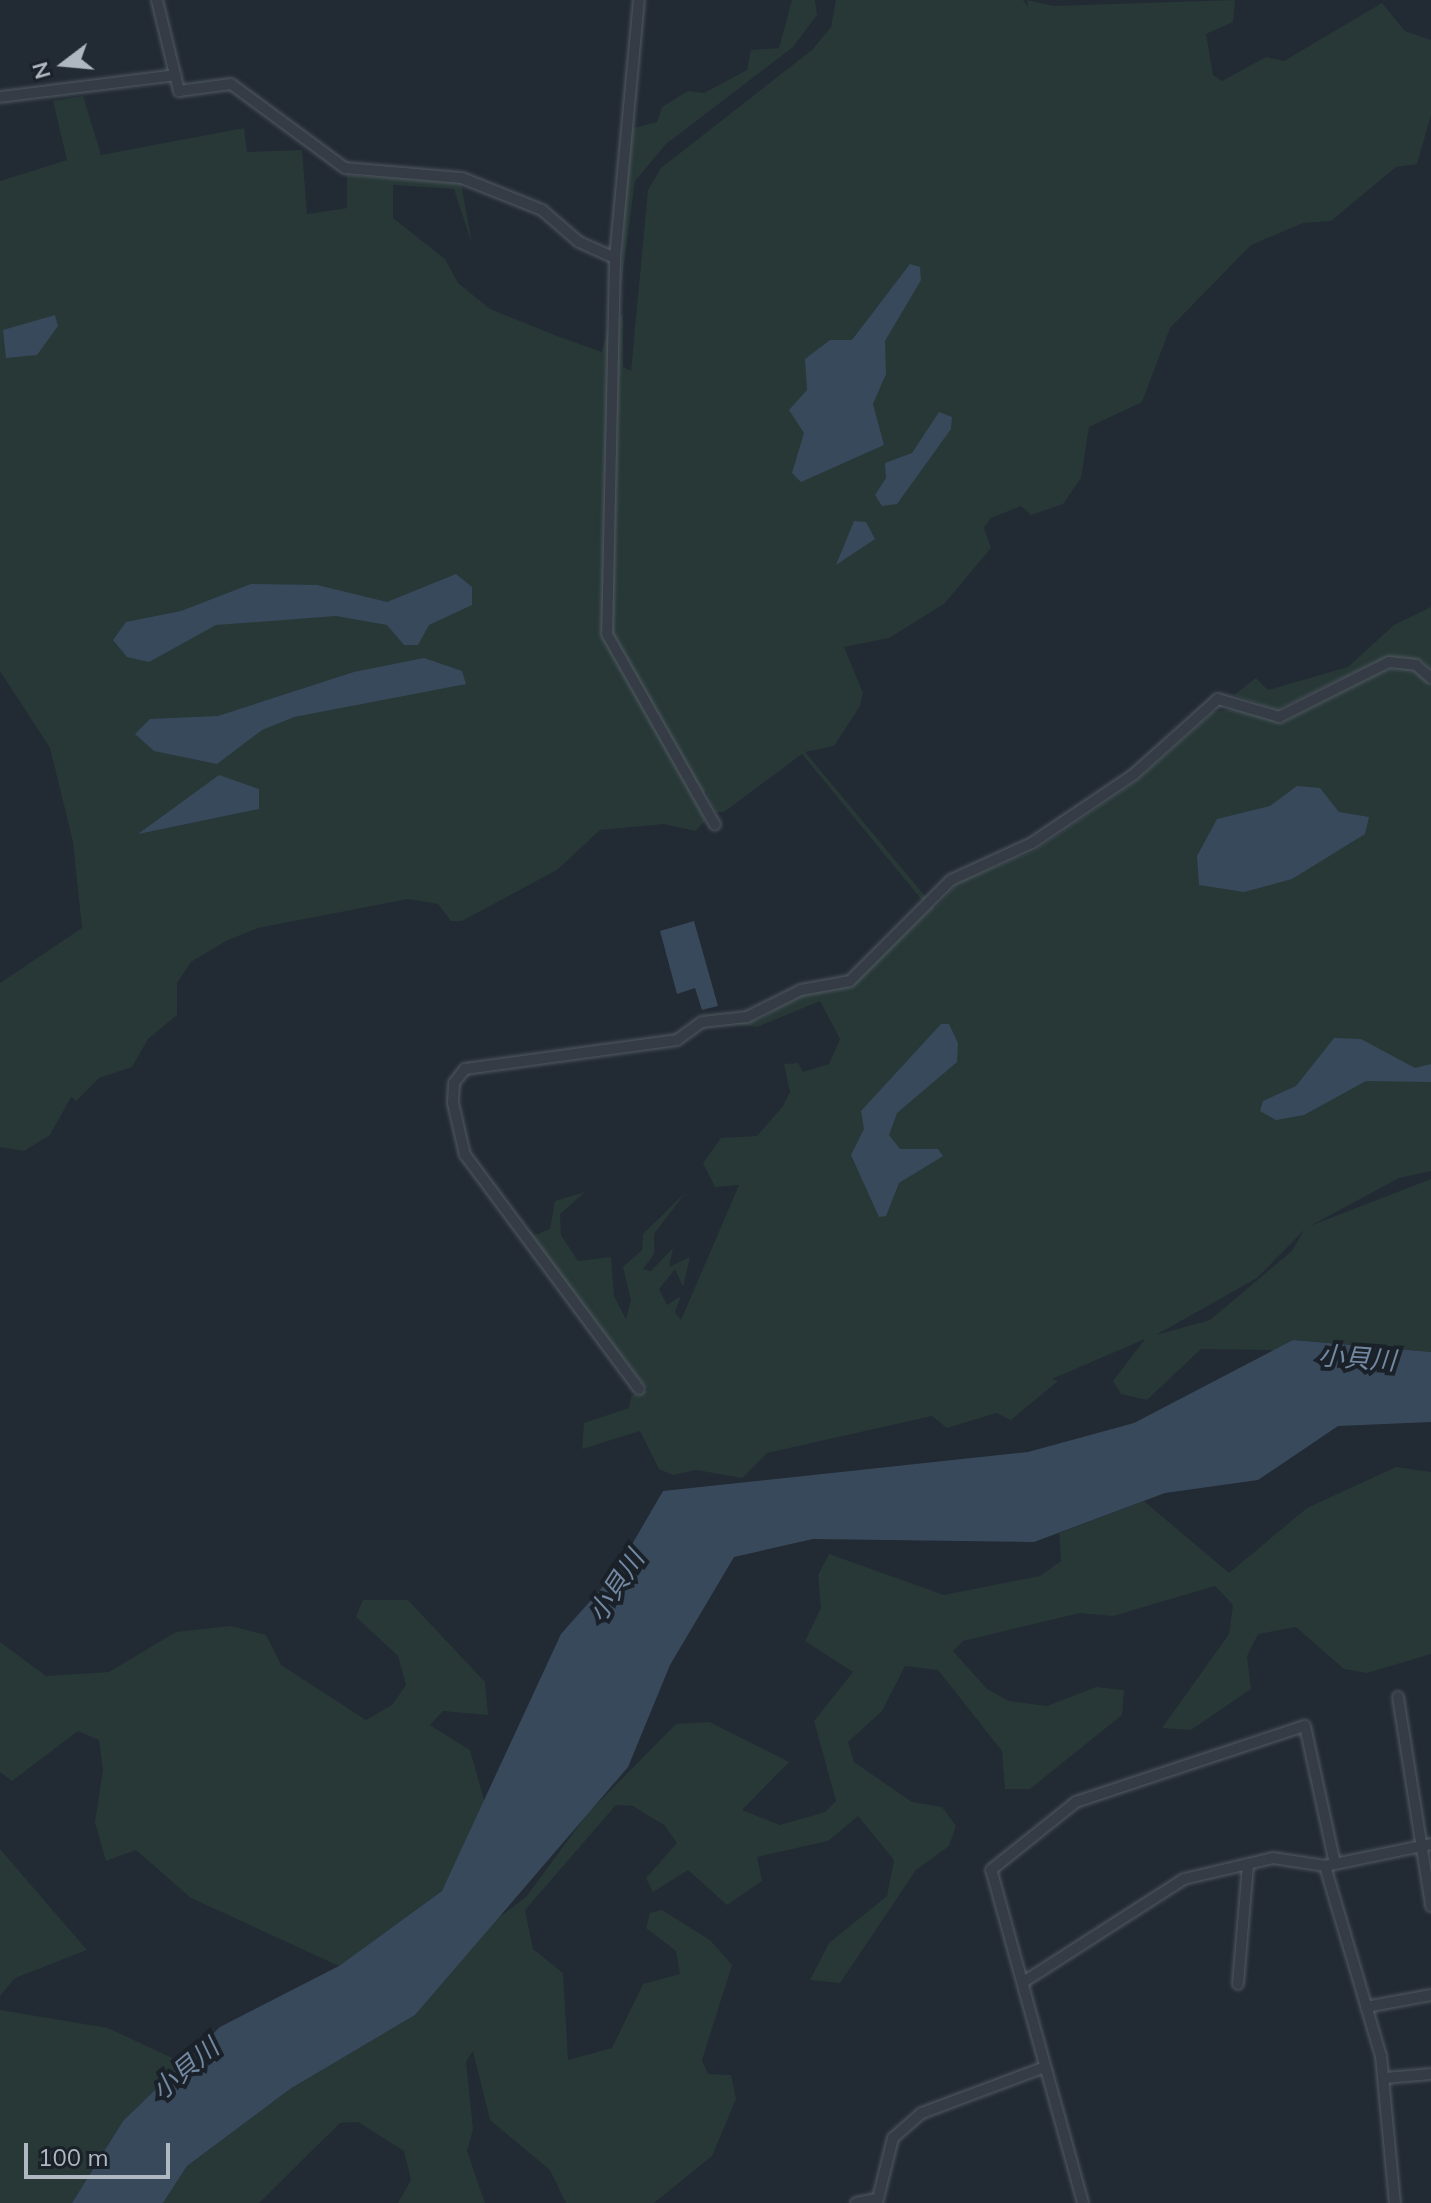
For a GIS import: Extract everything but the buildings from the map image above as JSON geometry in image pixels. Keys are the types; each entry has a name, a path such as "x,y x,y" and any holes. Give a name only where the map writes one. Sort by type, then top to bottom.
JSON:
{"street":[{"path":"157,0 179,91 231,84 243,89 345,168 462,178 542,210 579,242 615,258"},
{"path":"639,0 615,258 607,634 715,825"},
{"path":"0,97 176,75"},
{"path":"639,1389 465,1155 453,1103 454,1083 465,1069 677,1040 702,1022 747,1017 801,990 850,981 951,880 1032,843 1133,775 1218,699 1279,717 1389,662 1416,665 1431,678"},
{"path":"1398,1697 1419,1846 1431,1906"},
{"path":"1083,2203 1025,1981 991,1870 1053,1816 1131,1779 1305,1726 1330,1865 1385,2078 1395,2203"},
{"path":"1025,1981 1174,1884 1273,1858 1330,1865 1431,1844"},
{"path":"1238,1984 1248,1864"},
{"path":"1366,2007 1431,1995"},
{"path":"856,2203 877,2201 893,2138 922,2113 1045,2067"},
{"path":"1385,2078 1431,2074"}],"shaded area":[{"path":"792,0 815,0 817,15 793,47 666,144 635,181 620,294 630,129 657,122 662,107 688,91 704,93 747,70 751,50 779,48"},
{"path":"836,0 1023,0 1028,7 1027,0 1053,6 1235,0 1233,22 1206,34 1213,75 1222,81 1266,57 1284,61 1382,3 1405,31 1431,40 1431,115 1417,164 1396,167 1331,221 1303,223 1251,245 1170,328 1142,402 1089,427 1081,478 1063,504 1031,515 1021,506 991,518 984,528 991,548 944,604 889,638 844,647 863,693 860,706 834,746 805,752 935,908 959,882 1034,851 1135,782 1214,712 1233,709 1282,723 1379,671 1406,667 1422,676 1431,687 1431,1171 1399,1178 1310,1226 1431,1179 1431,1352 1293,1340 1277,1350 1201,1349 1147,1400 1121,1394 1113,1381 1145,1339 1052,1379 1058,1381 1011,1420 996,1413 947,1428 932,1416 767,1453 742,1478 696,1470 673,1475 659,1469 640,1431 582,1449 584,1423 629,1408 631,1396 648,1390 521,1224 535,1235 550,1229 555,1201 585,1192 560,1214 561,1235 578,1261 611,1257 614,1296 626,1319 631,1300 623,1267 642,1250 643,1234 686,1192 654,1234 654,1254 643,1269 651,1271 673,1248 669,1267 690,1257 683,1287 675,1269 659,1289 667,1305 681,1296 675,1312 681,1320 739,1185 715,1187 703,1163 721,1138 757,1136 783,1106 790,1092 784,1064 798,1063 803,1072 829,1064 840,1039 820,1001 757,1027 730,1023 760,1019 801,995 850,987 930,910 802,754 724,812 716,812 706,791 695,797 705,821 695,831 664,824 600,830 557,870 462,921 451,921 438,904 408,899 258,928 226,941 191,962 177,983 177,1015 148,1039 132,1067 99,1078 76,1101 71,1097 50,1135 24,1151 0,1147 0,983 82,928 73,842 50,748 0,671 0,181 67,160 53,101 83,96 101,155 244,128 247,152 302,150 307,214 347,208 347,175 461,183 472,244 454,189 393,185 393,218 445,259 458,283 490,309 602,352 608,328 623,314 623,367 631,371 648,190 661,168 812,50 831,27","holes":["1304,1230 1292,1251 1210,1320 1156,1335 1257,1278"]},
{"path":"1431,607 1431,669 1423,661 1384,658 1276,710 1234,695 1256,678 1268,690 1348,667 1394,625"},
{"path":"1396,1467 1431,1472 1431,1654 1367,1673 1344,1669 1296,1627 1258,1634 1247,1656 1251,1689 1191,1730 1162,1728 1229,1634 1233,1605 1215,1586 1113,1616 1080,1613 963,1641 953,1651 987,1689 1009,1701 1047,1706 1096,1687 1124,1690 1122,1715 1030,1789 1005,1789 1002,1751 938,1670 905,1666 882,1711 848,1742 854,1762 912,1802 942,1807 956,1826 949,1846 916,1870 840,1983 810,1980 829,1943 887,1896 894,1860 858,1816 828,1841 757,1857 762,1881 727,1905 688,1870 653,1892 646,1878 677,1843 664,1825 633,1806 616,1805 525,1910 533,1949 563,1973 568,2060 612,2048 643,1984 680,1974 676,1951 646,1928 650,1913 662,1910 710,1940 732,1965 702,2060 708,2074 731,2075 736,2099 712,2156 654,2203 566,2203 550,2170 490,2120 473,2051 466,2062 473,2129 467,2151 485,2203 398,2203 411,2180 404,2151 358,2122 340,2123 259,2203 163,2203 187,2166 290,2089 415,2015 498,1918 526,1897 588,1813 676,1724 709,1722 789,1762 742,1810 780,1825 825,1812 836,1801 814,1721 853,1672 805,1641 821,1608 818,1575 829,1554 944,1595 1040,1576 1061,1561 1059,1533 1144,1501 1229,1573 1307,1508"},
{"path":"363,1600 408,1600 485,1682 488,1715 443,1711 430,1725 470,1750 486,1807 442,1891 339,1966 191,1898 136,1850 106,1861 95,1822 103,1770 99,1740 78,1731 12,1781 0,1772 0,1642 46,1676 109,1672 176,1632 231,1626 266,1635 281,1665 366,1720 392,1705 406,1685 398,1656 356,1617"},
{"path":"0,1849 87,1950 15,1978 0,1996"},
{"path":"0,2010 108,2028 183,2063 123,2121 72,2203 0,2203"}],"water":[{"path":"910,264 920,267 921,280 885,341 886,374 873,404 884,445 801,482 792,473 804,433 789,410 807,390 805,359 830,340 852,340"},
{"path":"55,315 58,326 37,355 6,358 3,330"},
{"path":"939,412 952,417 951,429 897,504 882,506 875,495 886,478 885,463 912,453"},
{"path":"854,521 866,522 875,539 836,565"},
{"path":"456,574 472,587 472,605 429,625 418,645 404,645 387,625 336,616 216,625 149,662 127,657 113,640 126,622 181,611 251,584 317,585 387,602"},
{"path":"424,658 462,671 466,684 294,717 262,730 217,764 154,751 135,734 150,719 218,716 354,672"},
{"path":"219,775 259,789 259,809 138,834"},
{"path":"1297,786 1320,788 1339,812 1369,817 1365,834 1292,879 1244,892 1199,885 1197,856 1217,819 1270,806"},
{"path":"694,921 718,1006 702,1010 695,988 677,994 660,931"},
{"path":"941,1024 949,1024 958,1043 957,1062 897,1113 889,1135 900,1149 938,1149 943,1156 899,1183 886,1216 879,1217 851,1155 864,1129 861,1111"},
{"path":"1334,1038 1361,1039 1415,1068 1431,1064 1431,1082 1366,1081 1304,1115 1276,1120 1260,1111 1263,1101 1296,1086"},
{"name":"小貝川","path":"1293,1340 1431,1352 1431,1422 1338,1426 1258,1480 1165,1493 1034,1542 813,1539 734,1557 670,1665 628,1767 415,2015 290,2089 187,2166 163,2203 72,2203 123,2121 220,2027 339,1966 442,1891 561,1634 616,1572 663,1491 1028,1452 1134,1423"}]}
